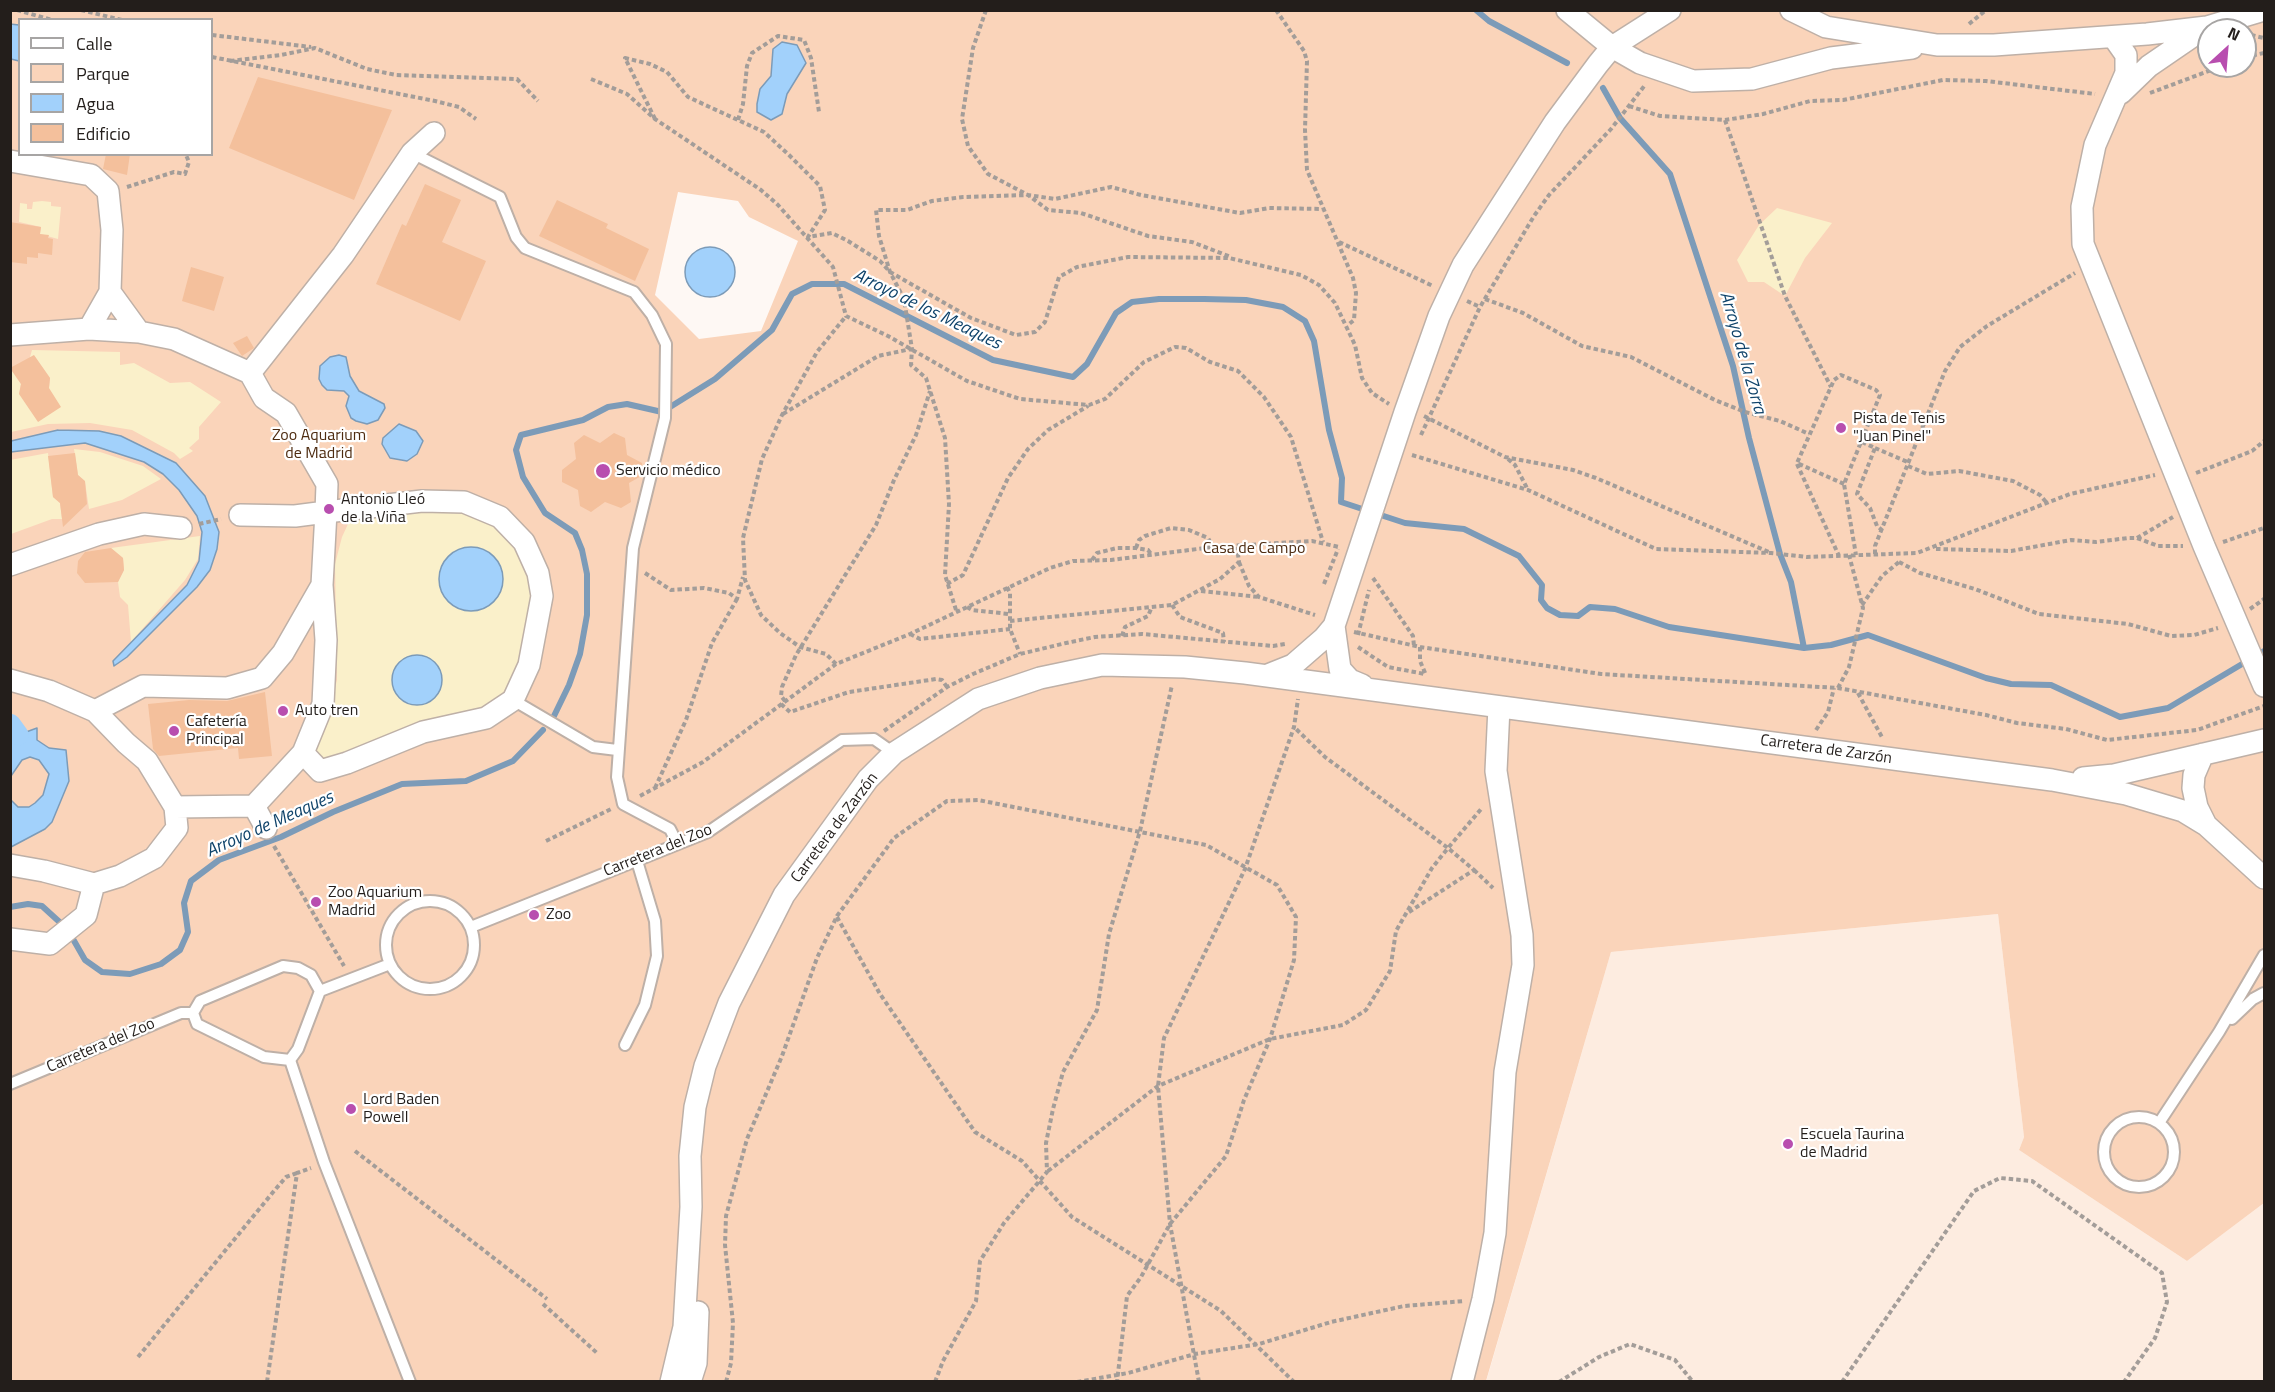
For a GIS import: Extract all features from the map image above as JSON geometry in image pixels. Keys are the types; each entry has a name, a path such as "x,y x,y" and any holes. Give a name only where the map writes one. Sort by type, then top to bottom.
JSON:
{"street":[{"path":"1567,10 1612,47 1653,70 1694,81 1752,79 1831,58 1937,45 1994,45 2114,38 2197,28"},
{"path":"1323,682 1315,669 1361,548 1404,455 1405,412 1463,265 1555,122 1612,47 1670,10"},
{"path":"1791,10 1826,27 1937,45"},
{"path":"2237,18 2264,10"},
{"path":"2117,98 2149,66 2197,34"},
{"path":"2114,38 2126,55 2126,73 2095,145 2082,207 2083,244 2204,546 2264,686"},
{"path":"250,373 343,255 412,153 434,133"},
{"path":"10,161 91,175 108,191 111,230 110,292 89,329"},
{"path":"110,292 139,332"},
{"path":"10,335 89,329 139,332 174,339 250,373 264,398 286,413 327,484 322,585 326,640 322,704 303,753 254,806 175,807"},
{"path":"240,515 294,516 423,501 464,502 500,518 524,542 538,573 542,596 529,665 513,700 486,718 423,732 347,763 320,771 303,753"},
{"path":"10,565 99,534 144,524 181,528"},
{"path":"95,711 143,686 227,688 262,678 283,653 322,585"},
{"name":"Carretera de Zarzón","path":"1264,676 1293,665 1329,632 1343,674 1370,689"},
{"name":"Carretera de Zarzón","path":"690,1382 696,1363 698,1312 690,1156 695,1107 705,1066 729,1003 784,895 868,779 894,753 978,699 1040,678 1102,665 1176,667 1323,682 2052,780 2163,803 2206,825 2262,873"},
{"path":"10,680 49,691 95,711 147,761 175,807 177,828 154,858 120,876 94,884 10,865"},
{"path":"1462,1382 1483,1299 1495,1233 1505,1072 1523,965 1522,935 1497,771 1499,707"},
{"path":"2052,780 2115,776 2265,740"},
{"path":"2203,754 2194,775 2193,788 2197,807 2206,825"},
{"path":"254,806 266,828"},
{"path":"10,939 50,944 87,915 94,884"},
{"name":"Carretera de Zarzón","path":"671,1382 684,1327 691,1207"}],"lane":[{"path":"412,153 500,197 516,237 525,248 634,292 652,315 666,344 665,418 634,539 617,750 617,786 623,804 673,832 677,843"},
{"path":"513,700 593,747 617,750"},
{"name":"Carretera del Zoo","path":"471,927 637,861 722,824 842,740 874,739 894,753"},
{"path":"625,1045 645,1005 657,956 655,921 637,861"},
{"path":"426,901 440,902 454,908 471,927 474,942 473,956 468,968 448,986 421,989 408,984 390,964 386,951 387,936 400,912 412,904 426,901"},
{"path":"2159,1123 2219,1032 2265,955"},
{"path":"320,991 390,964"},
{"path":"290,1060 264,1057 197,1024 193,1013 200,1001 283,966 298,968 311,975 320,991"},
{"path":"290,1060 298,1049 320,991"},
{"path":"2219,1032 2253,999 2265,993"},
{"name":"Carretera del Zoo","path":"10,1084 181,1013 193,1013"},
{"path":"290,1060 324,1162 410,1382"},
{"path":"2139,1116 2159,1123 2172,1139 2174,1150 2170,1168 2158,1181 2148,1185 2128,1185 2119,1181 2111,1174 2104,1156 2106,1138 2111,1129 2128,1118 2139,1116"}],"path":[{"path":"17,10 45,18"},
{"path":"81,10 114,18"},
{"path":"986,10 973,48 963,119 968,146 988,174 1028,195 1048,210 1081,213 1148,236 1192,242 1237,260 1285,270 1310,280 1335,303 1348,325 1366,386 1380,400 1405,412 1430,416 1505,457 1515,465 1528,490"},
{"path":"1276,10 1304,51 1307,61 1305,130 1307,170 1353,278 1356,293 1354,320 1348,325"},
{"path":"213,35 315,48 367,69 396,75 517,79 538,101"},
{"path":"738,120 743,104 747,66 752,53 778,36 804,40 811,58 819,112"},
{"path":"230,61 315,48"},
{"path":"213,57 435,101 459,107 476,119"},
{"path":"655,119 643,97 636,75 625,58 650,64 667,72 688,97 764,132 820,186 825,210 808,237"},
{"path":"1653,70 1629,106 1549,195 1480,307 1430,416 1404,455 1528,490 1656,549 1679,552 1771,553 1807,557 1898,555 1932,549 2011,551 2071,540 2096,542 2137,538 2190,510"},
{"path":"1629,106 1660,116 1725,120 1763,114 1810,101 1843,100 1943,80 1986,81 2117,98 2162,90 2197,76"},
{"path":"591,79 627,94 655,119 761,190 808,237 833,267 846,316 990,391 1020,399 1089,405"},
{"path":"1725,120 1785,296 1831,387"},
{"path":"108,191 174,172 185,174 189,162 186,156"},
{"path":"956,610 947,584 945,558 949,504 945,438 926,378 915,371 911,365 912,349 904,299 890,272 879,236 876,210 907,210 932,201 963,197 1028,195 1055,199 1111,187 1141,195 1240,213 1269,208 1322,209"},
{"path":"808,237 832,233 880,261 890,272 971,318 1016,335 1035,332 1045,322 1059,277 1077,267 1128,257 1237,260"},
{"path":"1338,242 1480,307"},
{"path":"1875,554 1945,371 1960,347 1987,326 2078,271 2091,268"},
{"path":"1485,299 1523,313 1582,346 1636,359 1715,400 1745,412 1780,421 1809,434"},
{"path":"655,789 686,720 712,643 737,599 744,574 743,538 762,459 782,415 817,352 846,316"},
{"path":"947,584 963,575 1008,478 1028,449 1048,430 1089,405 1105,399 1144,362 1174,347 1186,348 1210,362 1238,371 1264,397 1291,437 1323,542"},
{"path":"782,415 878,356 912,349"},
{"path":"1839,556 1797,463 1831,387 1836,377 1841,375 1880,394 1844,484 1856,555"},
{"path":"930,391 916,435 894,480 876,525 800,646 782,687 781,696 790,712 849,692 936,679 942,680 947,687"},
{"path":"1932,549 2070,494 2176,474 2252,451 2265,441"},
{"path":"1862,442 1927,474 1959,471 2013,481 2040,495 2047,503"},
{"path":"1875,448 1856,492 1870,508 1877,526 1883,531"},
{"path":"1505,457 1585,474 1771,553"},
{"path":"1797,463 1844,484"},
{"path":"181,528 240,515"},
{"path":"1136,548 1139,540 1145,536 1171,528 1189,530 1208,538 1213,547"},
{"path":"2137,538 2158,546 2204,546 2265,528"},
{"path":"546,841 655,789 703,762 836,664 910,634 956,610 1063,563 1213,547 1301,541 1323,542 1340,547"},
{"path":"1238,547 1239,562 1249,586 1261,597"},
{"path":"1092,560 1095,554 1102,551 1136,548 1148,550 1151,554"},
{"path":"1812,748 1814,734 1828,712 1836,688 1849,667 1860,621 1862,604 1849,555"},
{"path":"1898,555 1899,562"},
{"path":"1010,621 1100,610 1172,605 1200,590 1239,562"},
{"path":"1899,562 1920,573 1975,589 2039,614 2128,624 2171,636 2194,634 2239,624 2265,598"},
{"path":"1862,604 1882,576 1899,562"},
{"path":"632,564 672,590 704,588 729,593 737,599"},
{"path":"744,574 761,615 780,633 800,646 831,657 836,664"},
{"path":"1373,578 1413,636 1414,646"},
{"path":"1007,587 1010,593 1011,629 1020,654"},
{"path":"1200,590 1261,597 1315,615"},
{"path":"1172,605 1180,617 1223,633 1224,642"},
{"path":"967,606 972,610 1009,614"},
{"path":"1122,636 1125,627 1149,616 1151,608"},
{"path":"910,634 920,639 1011,629"},
{"path":"1329,632 1358,633 1414,646 1600,674 1836,688 1986,715 2017,723 2066,729 2107,740 2197,729 2265,706"},
{"path":"1358,633 1357,646 1374,660 1399,670 1425,674"},
{"path":"1420,647 1420,661 1430,684 1430,697"},
{"path":"1047,1172 1046,1143 1060,1082 1083,1032 1097,1010 1109,934 1140,831 1176,667"},
{"path":"1199,1382 1170,1224 1158,1086 1164,1038 1245,869 1294,727 1300,680"},
{"path":"1858,692 1882,737 1883,758"},
{"path":"1294,727 1325,757 1474,870 1408,912"},
{"path":"935,1382 943,1361 976,1301 980,1261 1004,1223 1038,1180 1158,1086 1270,1040 1343,1025 1366,1010 1390,971 1396,931 1432,868 1499,788"},
{"path":"726,1382 731,1363 733,1323 725,1245 726,1216 747,1139 783,1056 817,958 837,916 894,838 947,801 978,800 1206,845 1277,885 1296,917 1294,960 1270,1040 1244,1100 1226,1156 1170,1224 1126,1296 1117,1382"},
{"path":"278,853 352,980"},
{"path":"837,916 880,994 975,1132 1022,1161 1072,1217 1221,1311 1294,1382"},
{"path":"356,1151 547,1299"},
{"path":"138,1357 286,1177 312,1168"},
{"path":"267,1382 297,1173"},
{"path":"1842,1382 1974,1191 2000,1178 2032,1181 2162,1274 2167,1302 2155,1338 2124,1382"},
{"path":"1077,1382 1117,1375 1195,1354 1256,1345 1331,1322 1404,1306 1483,1299"},
{"path":"543,1304 597,1353"},
{"path":"1559,1382 1599,1357 1630,1344 1675,1360 1693,1382"}],"shaded area":[{"name":"Escuela Taurina de Madrid","path":"1998,914 2024,1137 2019,1150 2187,1261 2264,1203 2264,1381 1486,1382 1611,952"}],"green space":[{"name":"Casa de Campo","path":"11,11 2264,11 2264,1203 2187,1261 2019,1150 2024,1137 1998,914 1611,952 1486,1381 11,1381","holes":["678,192 738,201 749,217 798,241 761,331 699,339 655,295"]}],"sand":[{"path":"33,202 51,202 51,206 61,207 58,239 40,234 41,227 19,222 20,203 27,204 27,209 32,209"},
{"path":"1777,208 1832,223 1805,258 1785,296 1764,282 1748,282 1737,260 1759,225"},
{"path":"32,350 120,352 120,365 134,363 170,383 190,382 221,402 199,427 199,439 189,448 193,451 180,459 174,453 132,430 90,423 48,424 11,432 10,368 21,384 19,394 49,388 50,378 35,357 30,357"},
{"path":"74,449 100,452 143,466 161,479 122,500 89,509 85,482 78,475"},
{"path":"48,453 53,497 60,503 62,519 52,519 11,534 10,460"},
{"path":"417,509 458,509 502,528 512,539 534,581 526,644 513,678 498,700 483,709 345,758 317,763 315,749 324,733 337,680 335,564 342,537 348,524 359,514"},
{"path":"200,536 198,559 185,580 131,642 128,605 120,597 118,582 124,570 123,558 111,548"}],"water":[{"path":"10,24 18,25 18,61 11,59"},
{"path":"782,42 797,45 806,63 787,94 782,114 771,120 757,112 757,104 760,89 771,76 773,49"},
{"path":"710,247 728,254 735,272 728,290 710,297 692,290 685,272 692,254"},
{"path":"339,355 346,357 350,376 359,391 384,404 385,408 378,420 367,424 351,418 346,406 349,396 344,391 327,390 322,385 319,379 320,366 330,357"},
{"path":"399,424 416,431 423,441 417,454 407,461 390,458 382,444 383,438"},
{"path":"58,430 99,431 121,436 176,463 205,496 219,532 217,549 210,570 197,587 127,657 114,666 113,661 187,585 199,561 202,532 197,516 179,490 163,474 144,462 85,443 11,452 11,441"},
{"path":"471,547 489,553 497,561 503,579 497,597 489,605 471,611 453,605 445,597 439,579 445,561 453,553"},
{"path":"417,655 435,662 442,680 435,698 417,705 399,698 392,680 399,662"},
{"path":"37,728 37,740 49,748 66,750 69,781 52,822 45,829 11,847 11,800 18,807 29,807 35,803 43,795 49,774 39,760 30,757 22,760 11,776 11,742 18,735"}],"building":[{"path":"258,77 392,110 354,200 229,148"},
{"path":"106,156 130,156 127,175 103,169"},
{"path":"425,184 461,200 442,242 486,261 460,321 376,284 402,224 406,226"},
{"path":"557,200 608,224 606,228 649,249 635,281 539,236"},
{"path":"10,222 41,227 40,234 49,235 48,238 53,239 52,255 38,253 38,258 27,257 27,264 10,262"},
{"path":"191,267 224,277 214,311 182,301"},
{"path":"247,336 254,348 242,356 233,343"},
{"path":"34,355 50,378 49,388 61,407 38,422 19,394 21,384 10,368"},
{"path":"614,433 625,438 627,455 642,463 643,475 629,483 631,502 621,508 605,502 591,512 580,506 578,490 562,482 562,470 576,459 574,443 584,435 600,443"},
{"path":"75,453 78,475 85,481 87,504 63,527 60,503 53,497 48,456"},
{"path":"111,548 123,558 124,570 118,582 85,583 77,573 78,561 85,552"},
{"path":"265,692 272,756 239,759 238,748 159,756 153,749 148,704 189,700 227,701"}],"waterway":[{"name":"Arroyo de la Zorra","path":"1476,10 1489,21 1567,63"},
{"name":"Arroyo de la Zorra","path":"1603,88 1620,118 1670,174 1733,366 1749,438 1780,554 1791,582 1804,648"},
{"name":"Arroyo de los Meaques","path":"553,718 569,685 580,654 587,615 587,574 582,550 575,533 545,513 523,477 516,450 521,435 583,420 608,407 627,404 662,412 715,379 772,330 792,294 812,284 844,284 993,360 1073,377 1087,364 1116,313 1132,302 1159,299 1246,300 1283,307 1305,321 1314,341 1329,430 1342,478 1341,502 1405,523 1464,529 1519,556 1542,585 1541,600 1547,608 1560,615 1578,616 1590,607 1615,609 1669,627 1804,648 1831,645 1868,635 1986,678 2011,684 2051,685 2120,717 2168,708 2264,651"},
{"path":"10,724 18,735"},
{"name":"Arroyo de Meaques","path":"73,939 85,960 102,972 130,974 161,964 180,950 188,932 184,903 191,881 219,860 281,837 333,812 402,784 466,781 513,761 543,730"},
{"name":"Arroyo de Meaques","path":"10,907 28,904 42,906 65,927"}],"place":[{"name":"Pista de Tenis \"Juan Pinel\"","path":"1841,428"},
{"name":"Servicio médico","path":"603,471"},
{"name":"Antonio Lleó de la Viña","path":"329,509"},
{"name":"Auto tren","path":"283,711"},
{"name":"Cafetería Principal","path":"174,731"},
{"name":"Zoo Aquarium Madrid","path":"316,902"},
{"name":"Zoo","path":"534,915"},
{"name":"Lord Baden Powell","path":"351,1109"},
{"name":"Escuela Taurina de Madrid","path":"1788,1144"}],"park label":[{"name":"Zoo Aquarium de Madrid","path":"319,445"}]}
